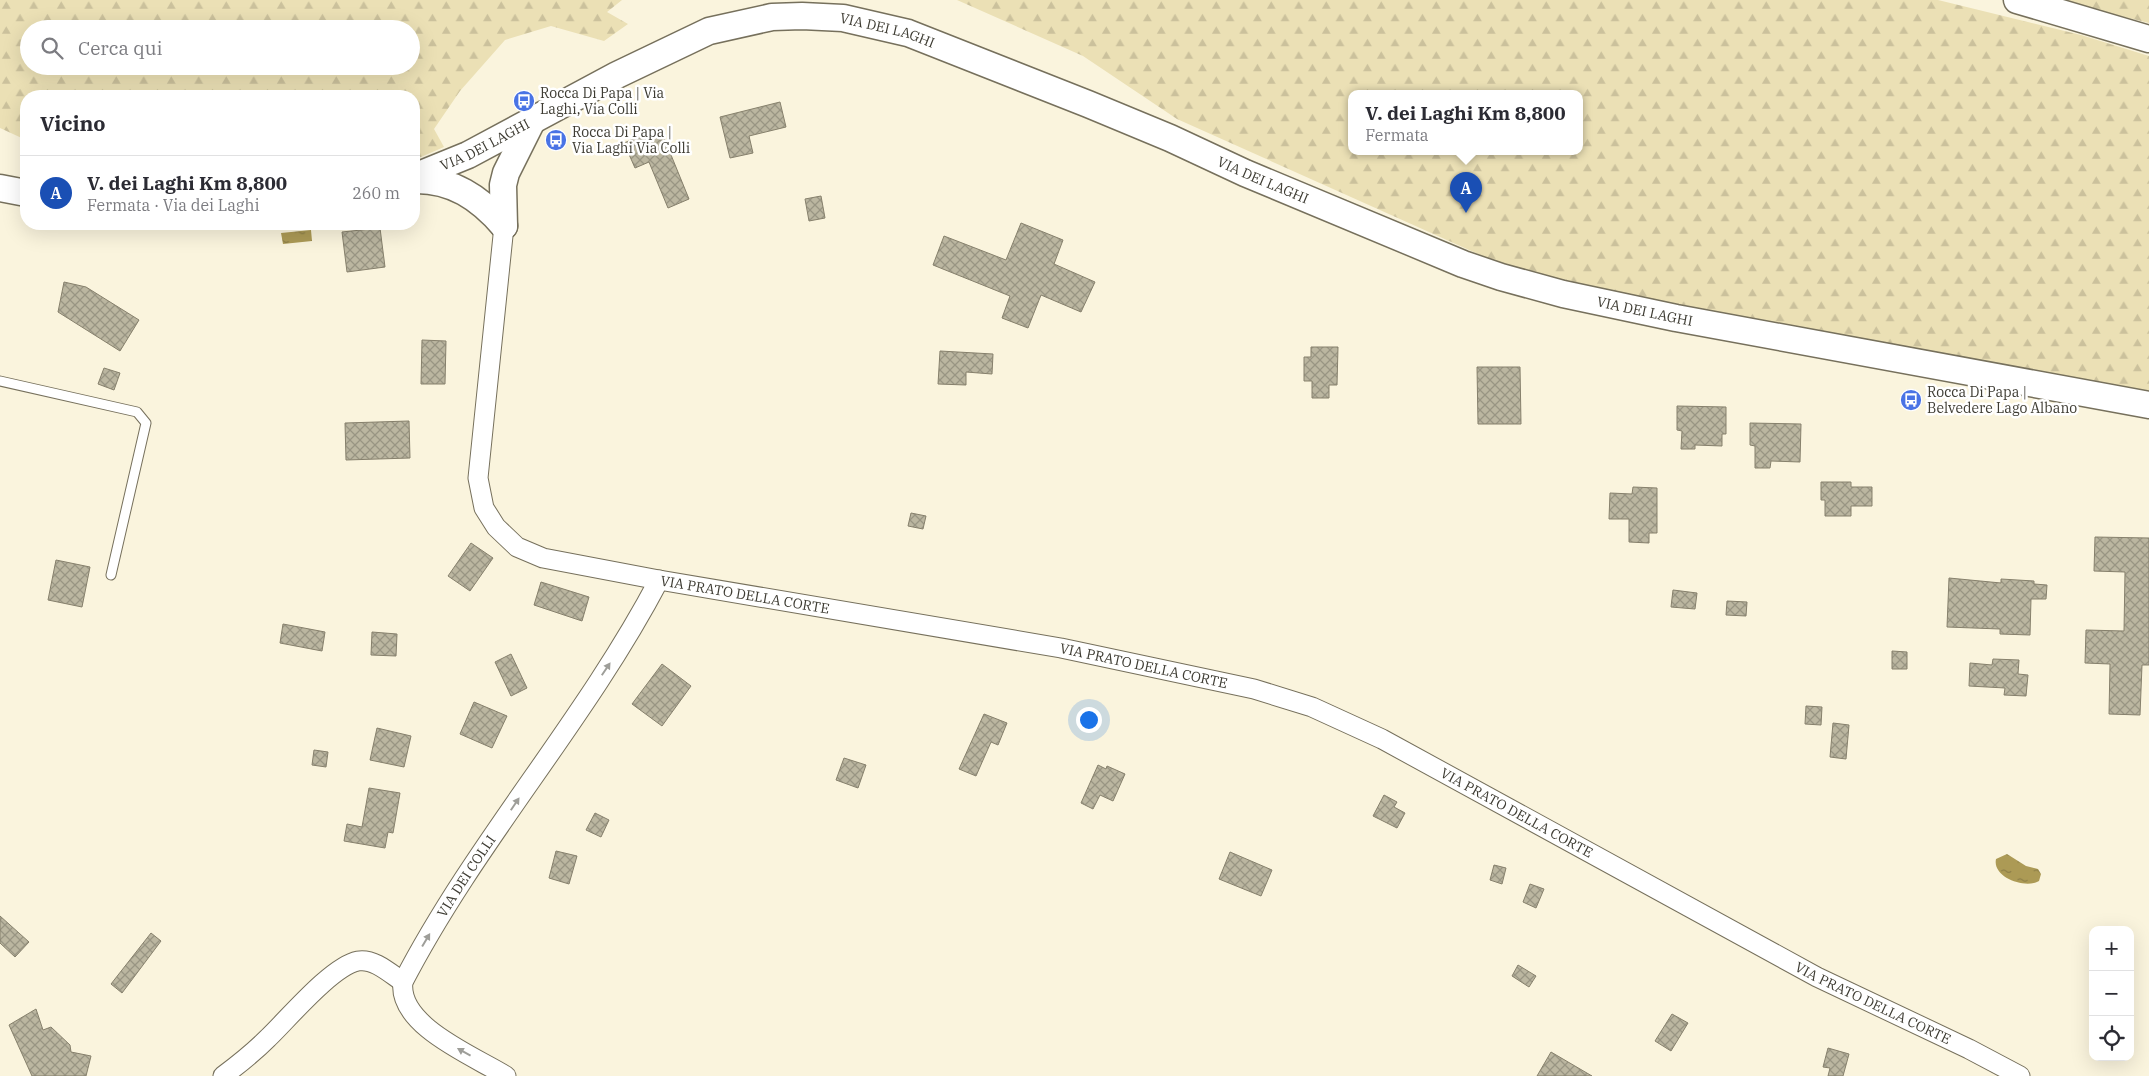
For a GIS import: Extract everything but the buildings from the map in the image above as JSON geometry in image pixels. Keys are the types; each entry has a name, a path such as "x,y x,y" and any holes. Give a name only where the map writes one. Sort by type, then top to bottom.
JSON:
{"main road":[{"path":"2017,0 2149,39"},
{"name":"VIA DEI LAGHI","path":"420,176 468,155 618,75 696,36 718,28 782,16 821,16 856,20 908,32 1170,138 1245,173 1463,264 1501,277 1557,292 1676,318 2149,405"},
{"path":"504,226 503,185 511,161 532,121"},
{"path":"473,196 466,176 468,155 486,167 503,185"},
{"path":"420,180 440,182 473,196 504,226"},
{"path":"0,188 20,192"}],"street":[{"name":"VIA PRATO DELLA CORTE","path":"504,226 478,468 478,488 484,508 503,535 524,551 548,559 660,580 1061,648 1247,687 1293,700 1382,739 1817,977 1969,1049 2020,1076"},
{"name":"VIA DEI COLLI","path":"403,982 450,899 633,630 660,580"},
{"path":"223,1076 266,1040 313,993 348,965 367,961 376,964 403,982 403,996 406,1004 426,1027 447,1042 506,1076"}],"lane":[{"path":"0,381 137,412 146,423 111,575"}],"green space":[{"path":"0,0 622,0 607,12 628,24 604,41 551,26 505,40 460,91 434,129 444,147 420,157 420,90 20,90 20,137 0,128"},
{"path":"957,0 1938,0 2081,35 2149,56 2149,394 1799,333 1516,271 1177,119 1083,56"},
{"path":"2056,0 2149,0 2149,23"}],"water":[{"path":"311,230 312,241 283,244 281,233"},
{"path":"2007,854 2026,866 2038,869 2041,874 2039,881 2026,884 2019,883 1999,872 1996,866 1996,859"}],"place":[{"name":"Rocca Di Papa | Via Laghi, Via Colli","path":"524,101"},
{"name":"Rocca Di Papa | Via Laghi Via Colli","path":"556,140"},
{"name":"V. dei Laghi Km 8,800","path":"1466,213"},
{"name":"Rocca Di Papa | Belvedere Lago Albano","path":"1911,400"}]}
